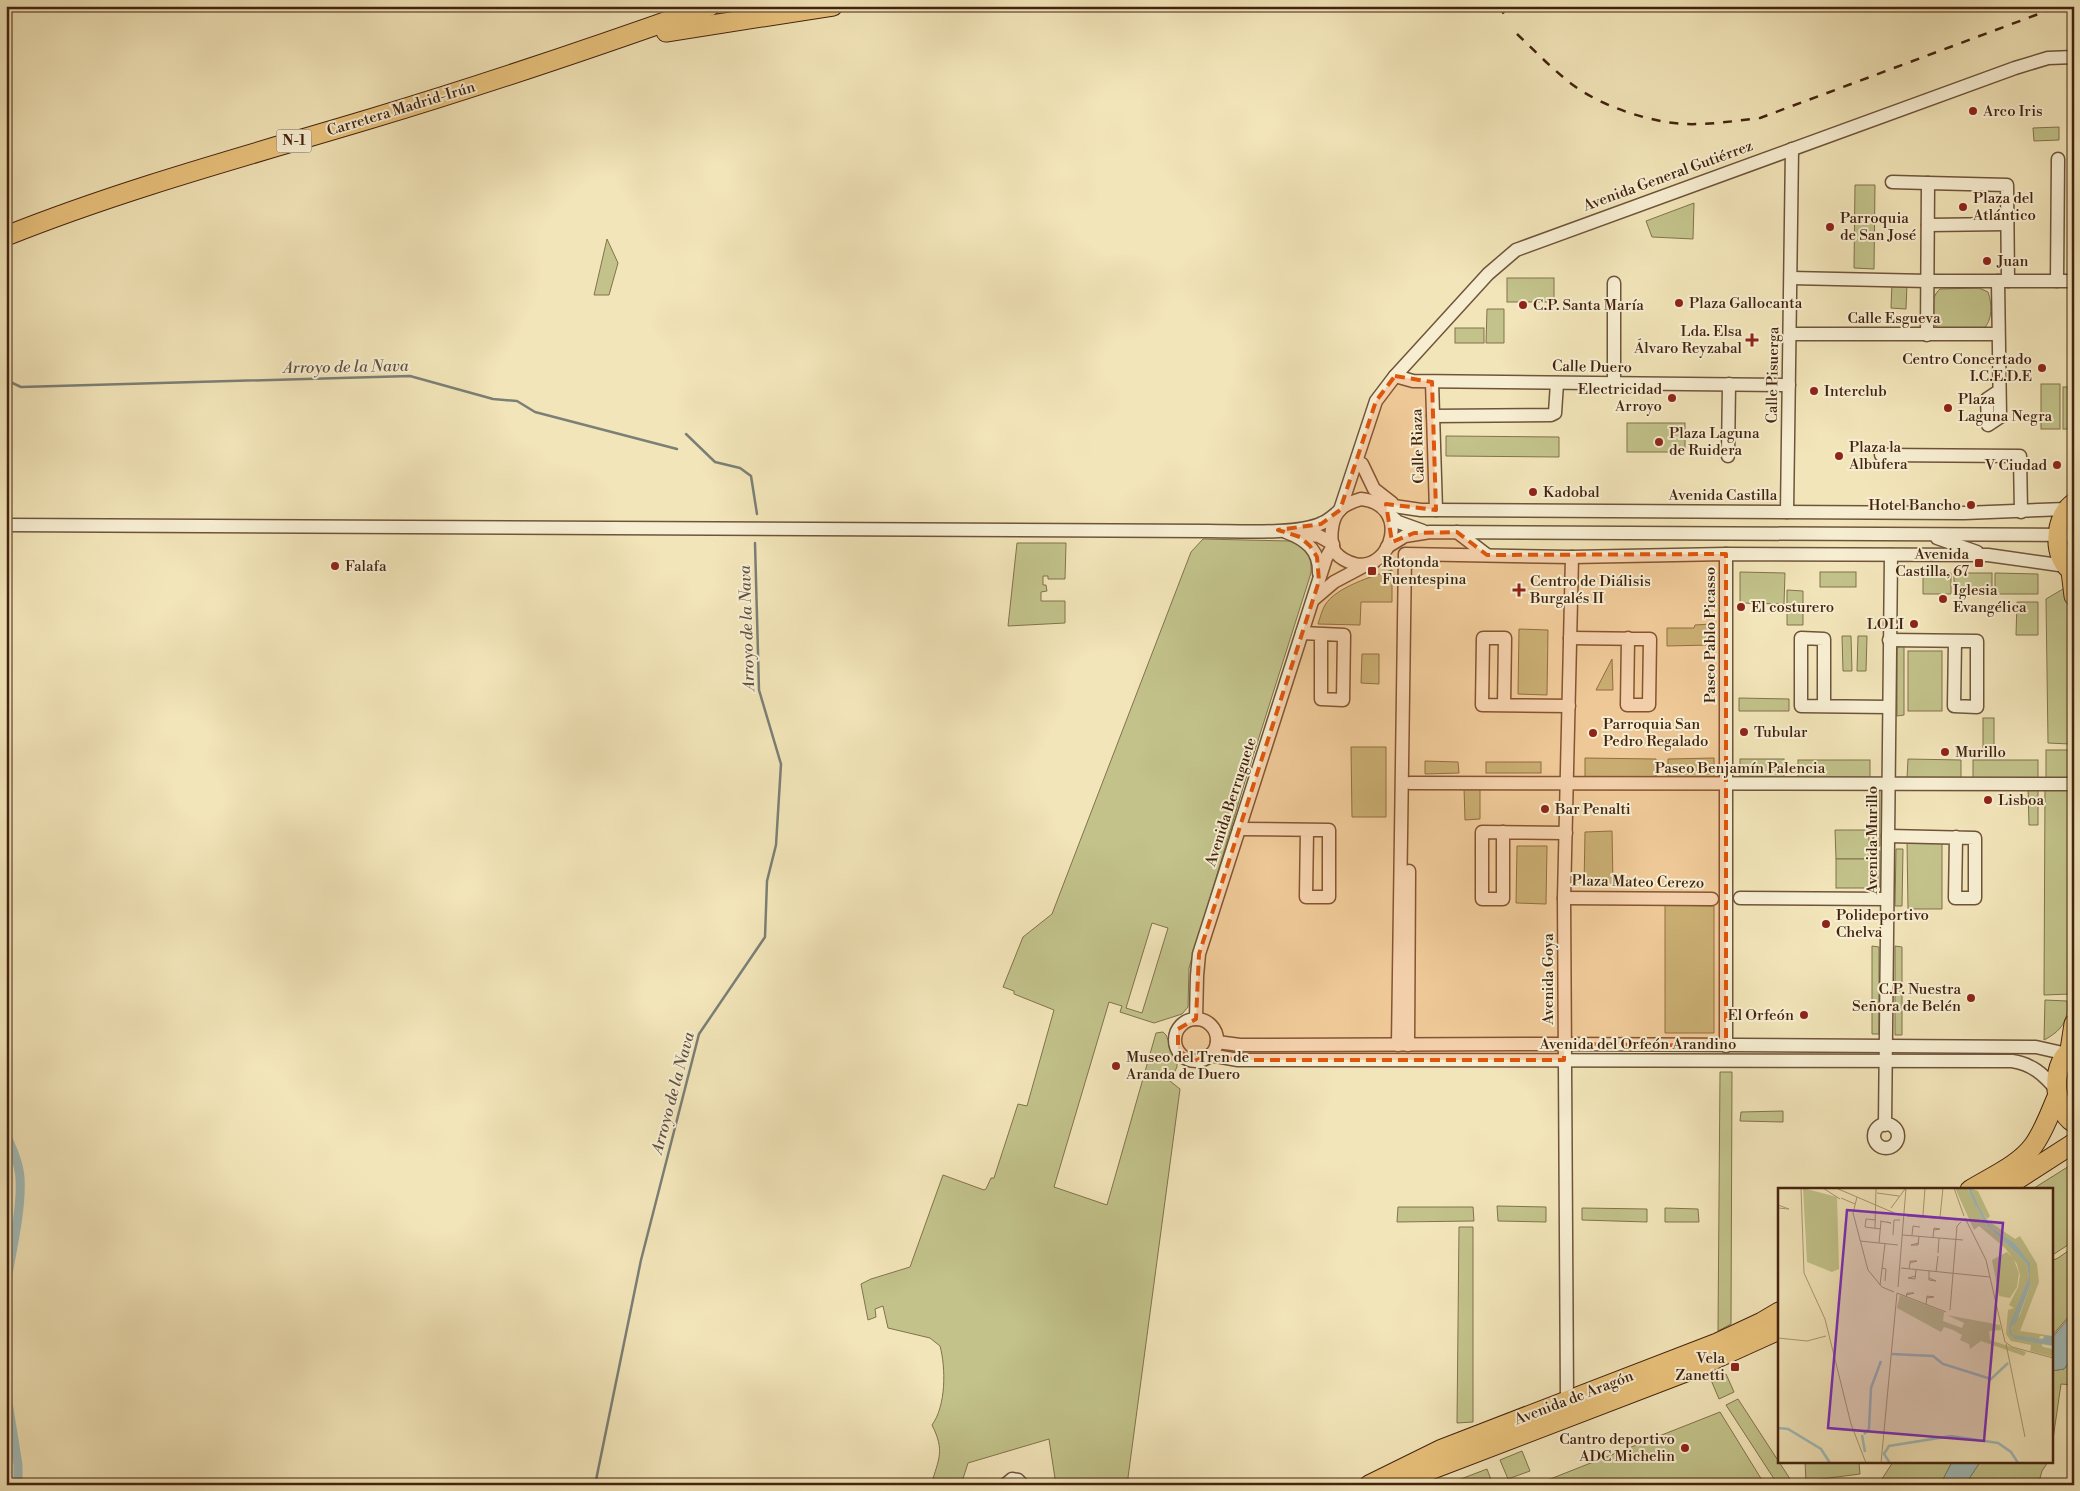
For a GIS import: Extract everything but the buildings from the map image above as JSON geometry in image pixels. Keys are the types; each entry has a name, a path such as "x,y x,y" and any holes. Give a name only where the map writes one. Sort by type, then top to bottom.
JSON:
{"highway":[{"name":"N-1","path":"607,42 641,23 688,6"},
{"name":"Carretera Madrid-Irún","path":"6,236 56,216 145,185 381,115 584,50 710,6"},
{"name":"N-1","path":"584,50 705,24 833,6"},
{"path":"2070,506 2062,518 2066,535 2059,552 2070,570 2074,596"},
{"path":"1973,1188 2014,1163 2033,1147 2045,1126 2057,1093 2062,1064 2070,1051 2074,1024"},
{"path":"2057,1093 2062,1113 2074,1122"},
{"path":"2004,1188 2074,1143"},
{"name":"Avenida de Aragón","path":"1369,1485 1442,1449 1717,1343 1778,1313"},
{"name":"Avenida de Aragón","path":"1392,1485 1686,1372 1778,1330"}],"street":[{"name":"Avenida General Gutiérrez","path":"1339,511 1376,401 1395,376 1498,264 1516,250 2015,68 2048,58 2074,57"},
{"name":"Calle Pisuerga","path":"1788,512 1792,149"},
{"path":"2057,281 2058,158"},
{"path":"1892,182 2007,185 2007,224 1998,334 1999,391"},
{"path":"1927,335 1928,183"},
{"path":"1928,225 2007,224"},
{"path":"1791,278 1928,281 2074,281"},
{"path":"1614,283 1614,384"},
{"name":"Calle Esgueva","path":"1790,334 1998,334"},
{"name":"Calle Duero","path":"1395,376 1413,381 1432,382 1789,385"},
{"name":"Calle Riaza","path":"1432,382 1436,510"},
{"path":"1434,416 1551,416 1556,412 1557,408 1557,383"},
{"path":"1728,456 1729,384"},
{"name":"Avenida General Gutiérrez","path":"1361,448 1364,480 1377,502"},
{"path":"1881,455 2020,456 2021,512"},
{"name":"Avenida General Gutiérrez","path":"1362,464 1374,489 1394,510"},
{"path":"1282,531 1321,524 1356,500 1377,502"},
{"name":"Avenida Castilla","path":"1377,502 1394,510 1964,514 2021,512 2070,506"},
{"path":"1314,599 1334,582 1379,558 1387,547 1394,510"},
{"name":"Avenida Castilla","path":"1394,510 1398,522 1430,532"},
{"path":"1339,511 1333,526 1333,545 1337,554 1347,561 1369,564"},
{"path":"6,525 1282,531 1319,536 1333,545"},
{"path":"1282,531 1300,537 1314,551 1319,568 1319,581"},
{"name":"Avenida Castilla","path":"1387,547 1405,536 1430,532 2066,535"},
{"path":"1457,532 1486,555"},
{"name":"Avenida Castilla","path":"1927,534 1988,555 2070,570"},
{"name":"Avenida Berruguete","path":"1196,1019 1199,954 1326,558 1333,545"},
{"name":"Avenida Castilla","path":"1407,787 1408,554 1572,557 1726,554 1988,555"},
{"name":"Paseo Pablo Picasso","path":"1726,554 1726,1046"},
{"name":"Avenida Murillo","path":"1886,1125 1888,707 1891,556"},
{"name":"Avenida Goya","path":"1567,1401 1564,898 1572,557"},
{"path":"1302,633 1344,635 1343,700 1321,700 1321,634"},
{"path":"1504,705 1505,638 1483,638 1482,705 1569,706"},
{"path":"1570,638 1628,638 1650,639 1649,705 1627,705 1628,638"},
{"path":"1824,706 1824,639 1801,638 1801,706 1888,707"},
{"path":"1889,640 1977,641 1976,706 1954,706 1955,641"},
{"name":"Paseo Benjamín Palencia","path":"1407,787 1567,783 2070,784"},
{"path":"1403,1045 1407,787"},
{"path":"1239,829 1329,830 1329,897 1306,898 1307,830"},
{"path":"1503,832 1503,899 1482,899 1482,832 1503,832 1566,833"},
{"path":"1888,836 1976,838 1974,898 1955,898 1956,838"},
{"name":"Plaza Mateo Cerezo","path":"1564,898 1712,899"},
{"path":"1740,898 1887,899"},
{"path":"1196,1019 1204,1020 1212,1026 1217,1042 1210,1055 1203,1060 1194,1061 1185,1058 1178,1050 1175,1040 1178,1029 1185,1022 1196,1019"},
{"name":"Avenida del Orfeón Arandino","path":"1217,1042 1240,1045 1564,1044 2036,1047 2070,1051"},
{"name":"Avenida del Orfeón Arandino","path":"1210,1055 1238,1060 2012,1060 2029,1064 2045,1077 2057,1093"},
{"path":"1523,1434 1525,1427 1567,1401"},
{"path":"1005,1485 1012,1479 1018,1480 1023,1485"}],"highlighted area":[{"path":"1395,376 1432,382 1436,510 1386,504 1392,542 1414,533 1457,532 1487,555 1726,554 1726,1046 1564,1044 1564,1060 1238,1060 1210,1055 1194,1061 1178,1050 1178,1029 1196,1019 1199,954 1319,581 1317,557 1310,546 1300,537 1278,530 1321,524 1340,510 1376,401"}],"green space":[{"path":"2059,127 2059,140 2034,141 2033,128"},
{"path":"1855,185 1875,185 1874,269 1854,268"},
{"path":"1694,203 1693,239 1652,237 1646,221"},
{"path":"607,239 618,263 609,295 594,295"},
{"path":"1507,278 1554,278 1554,302 1507,302"},
{"path":"1892,283 1907,284 1906,309 1891,308"},
{"path":"1979,288 1988,292 1990,301 1991,312 1989,321 1983,329 1939,329 1935,326 1932,315 1932,303 1940,289"},
{"path":"1487,309 1504,309 1504,343 1486,343"},
{"path":"1455,328 1484,328 1484,343 1455,343"},
{"path":"2041,384 2060,384 2060,429 2041,429"},
{"path":"2063,387 2074,387 2074,429 2063,429"},
{"path":"1627,423 1685,423 1685,452 1627,452"},
{"path":"1446,436 1559,437 1559,457 1446,456"},
{"path":"1203,539 1289,541 1307,552 1311,573 1243,788 1189,968 1188,1007 1182,1014 1154,1023 1120,1012 1122,1006 1109,1002 1054,1187 1107,1205 1156,1033 1163,1032 1177,1062 1177,1067 1170,1081 1180,1089 1127,1485 1056,1485 1049,1439 968,1463 961,1485 931,1485 940,1448 932,1425 940,1408 944,1387 940,1346 930,1338 888,1328 883,1306 875,1309 876,1317 868,1320 861,1284 910,1267 943,1175 984,1190 986,1189 991,1178 994,1178 1018,1104 1027,1106 1054,1010 1014,994 1014,991 1003,987 1023,937 1052,914 1191,552","holes":["1152,923 1168,928 1142,1013 1126,1008"]},
{"path":"1017,543 1066,543 1065,579 1048,579 1048,576 1043,576 1043,585 1046,585 1047,591 1041,592 1041,601 1065,601 1065,623 1008,626"},
{"path":"1392,570 1392,602 1361,602 1360,625 1318,624 1325,605 1337,593 1375,575"},
{"path":"1740,572 1785,573 1784,604 1740,603"},
{"path":"1820,572 1856,572 1856,587 1820,587"},
{"path":"1923,572 1951,573 1951,594 1923,594"},
{"path":"1954,573 1992,573 1992,594 1954,594"},
{"path":"1995,573 2038,574 2038,594 1995,594"},
{"path":"2063,589 2071,611 2070,744 2048,743 2046,599"},
{"path":"1787,590 1803,591 1803,625 1787,625"},
{"path":"2017,602 2038,602 2038,635 2016,635"},
{"path":"1711,624 1710,645 1667,646 1667,628 1694,628 1695,625"},
{"path":"1519,629 1548,630 1547,695 1518,694"},
{"path":"1842,636 1851,636 1852,671 1843,671"},
{"path":"1858,636 1867,636 1866,671 1857,671"},
{"path":"1900,646 1904,646 1904,715 1897,716 1897,649"},
{"path":"1908,651 1942,651 1942,711 1908,711"},
{"path":"1362,654 1379,654 1379,684 1361,683"},
{"path":"1612,659 1613,690 1596,690"},
{"path":"1739,698 1789,699 1789,711 1739,711"},
{"path":"1983,718 1994,718 1994,752 1983,752"},
{"path":"1351,747 1386,747 1386,817 1352,817"},
{"path":"2046,750 2070,750 2070,780 2046,780"},
{"path":"1585,758 1656,759 1656,779 1585,778"},
{"path":"1714,758 1714,777 1668,778 1668,759"},
{"path":"1740,759 1784,759 1784,778 1740,778"},
{"path":"1908,759 1961,760 1961,779 1907,778"},
{"path":"1798,760 1870,760 1870,778 1798,778"},
{"path":"1973,760 2038,760 2038,780 1973,780"},
{"path":"1425,761 1458,762 1459,773 1425,774"},
{"path":"1486,762 1541,762 1541,773 1486,773"},
{"path":"1873,785 1880,785 1880,846 1875,846 1875,851 1880,851 1880,887 1873,887"},
{"path":"1464,788 1480,788 1480,819 1465,820"},
{"path":"2028,788 2038,788 2038,825 2029,825"},
{"path":"2045,788 2071,788 2070,994 2044,995"},
{"path":"1835,830 1869,830 1869,859 1836,859"},
{"path":"1612,831 1613,885 1584,886 1585,832"},
{"path":"1907,842 1942,842 1942,909 1908,909"},
{"path":"1517,846 1547,846 1546,904 1516,903"},
{"path":"1896,849 1903,849 1902,906 1895,906"},
{"path":"1836,859 1869,859 1869,888 1836,888"},
{"path":"1665,905 1714,906 1714,1033 1665,1033"},
{"path":"1872,946 1879,947 1879,1034 1872,1034"},
{"path":"1895,946 1902,947 1902,1035 1895,1035"},
{"path":"2045,1000 2067,1001 2067,1014 2063,1025 2044,1040"},
{"path":"1720,1072 1732,1072 1731,1324 1718,1331"},
{"path":"1783,1111 1783,1122 1740,1121 1741,1112"},
{"path":"2074,1163 2074,1241 2052,1255 2052,1188 2034,1188"},
{"path":"1497,1206 1546,1207 1546,1222 1498,1221"},
{"path":"1398,1207 1473,1207 1474,1221 1397,1222"},
{"path":"1582,1208 1647,1209 1647,1222 1582,1220"},
{"path":"1665,1208 1698,1209 1699,1222 1665,1222"},
{"path":"1459,1227 1473,1227 1473,1422 1457,1423"},
{"path":"2074,1247 2074,1310 2052,1336 2052,1261"},
{"path":"2074,1356 2074,1385 2061,1384 2052,1446 2052,1371 2064,1369"},
{"path":"1726,1374 1734,1392 1719,1399 1711,1380"},
{"path":"1738,1399 1778,1460 1778,1464 1780,1464 1794,1485 1778,1485 1726,1405"},
{"name":"Cantro deportivo ADC Michelin","path":"1720,1412 1765,1485 1535,1485"},
{"path":"1522,1451 1530,1471 1508,1479 1500,1460"},
{"path":"1805,1464 1859,1464 1860,1474 1806,1481"},
{"path":"1892,1464 1951,1464 1940,1485 1878,1485"},
{"path":"1979,1464 2047,1464 2042,1471 2038,1485 1965,1485"},
{"path":"1487,1469 1493,1485 1445,1485"}],"water":[{"path":"2074,1312 2074,1356 2064,1369 2052,1371 2052,1338"},
{"path":"1951,1464 1979,1464 1965,1485 1940,1485"}],"waterway":[{"name":"Arroyo de la Nava","path":"6,380 21,387 410,376 493,399 517,401 535,412 677,449"},
{"name":"Arroyo de la Nava","path":"686,434 715,462 740,468 751,476 757,514"},
{"name":"Arroyo de la Nava","path":"595,1485 641,1260 699,1034 765,937 767,881 776,845 781,764 759,690 755,543"},
{"path":"6,1134 15,1156 20,1178 18,1218 6,1286"},
{"path":"6,1390 18,1465 18,1485"}],"railway":[{"path":"1499,6 1504,14"},
{"path":"1517,34 1551,67 1584,93 1597,100 1626,112 1656,120 1670,123 1703,124 1760,118 2060,6"}],"place":[{"name":"Arco Iris","path":"1973,111"},
{"name":"Plaza del Atlántico","path":"1963,207"},
{"name":"Parroquia de San José","path":"1830,227"},
{"name":"Juan","path":"1987,261"},
{"name":"Plaza Gallocanta","path":"1679,303"},
{"name":"C.P. Santa María","path":"1523,305"},
{"name":"Lda. Elsa Álvaro Reyzabal","path":"1752,340"},
{"name":"Centro Concertado I.C.E.D.E","path":"2042,368"},
{"name":"Interclub","path":"1814,391"},
{"name":"Electricidad Arroyo","path":"1672,398"},
{"name":"Plaza Laguna Negra","path":"1948,408"},
{"name":"Plaza Laguna de Ruidera","path":"1659,442"},
{"name":"Plaza la Albufera","path":"1839,456"},
{"name":"V Ciudad","path":"2057,465"},
{"name":"Kadobal","path":"1533,492"},
{"name":"Hotel Bancho","path":"1971,505"},
{"name":"Avenida Castilla, 67","path":"1979,563"},
{"name":"Falafa","path":"335,566"},
{"name":"Rotonda Fuentespina","path":"1372,571"},
{"name":"Centro de Diálisis Burgalés II","path":"1519,590"},
{"name":"Iglesia Evangélica","path":"1943,599"},
{"name":"El costurero","path":"1741,607"},
{"name":"LOLI","path":"1914,624"},
{"name":"Tubular","path":"1744,732"},
{"name":"Parroquia San Pedro Regalado","path":"1593,733"},
{"name":"Murillo","path":"1945,752"},
{"name":"Lisboa","path":"1988,800"},
{"name":"Bar Penalti","path":"1545,809"},
{"name":"Polideportivo Chelva","path":"1826,924"},
{"name":"C.P. Nuestra Señora de Belén","path":"1971,998"},
{"name":"El Orfeón","path":"1804,1015"},
{"name":"Museo del Tren de Aranda de Duero","path":"1116,1066"},
{"name":"Vela Zanetti","path":"1735,1367"},
{"name":"Cantro deportivo ADC Michelin","path":"1685,1448"}]}
